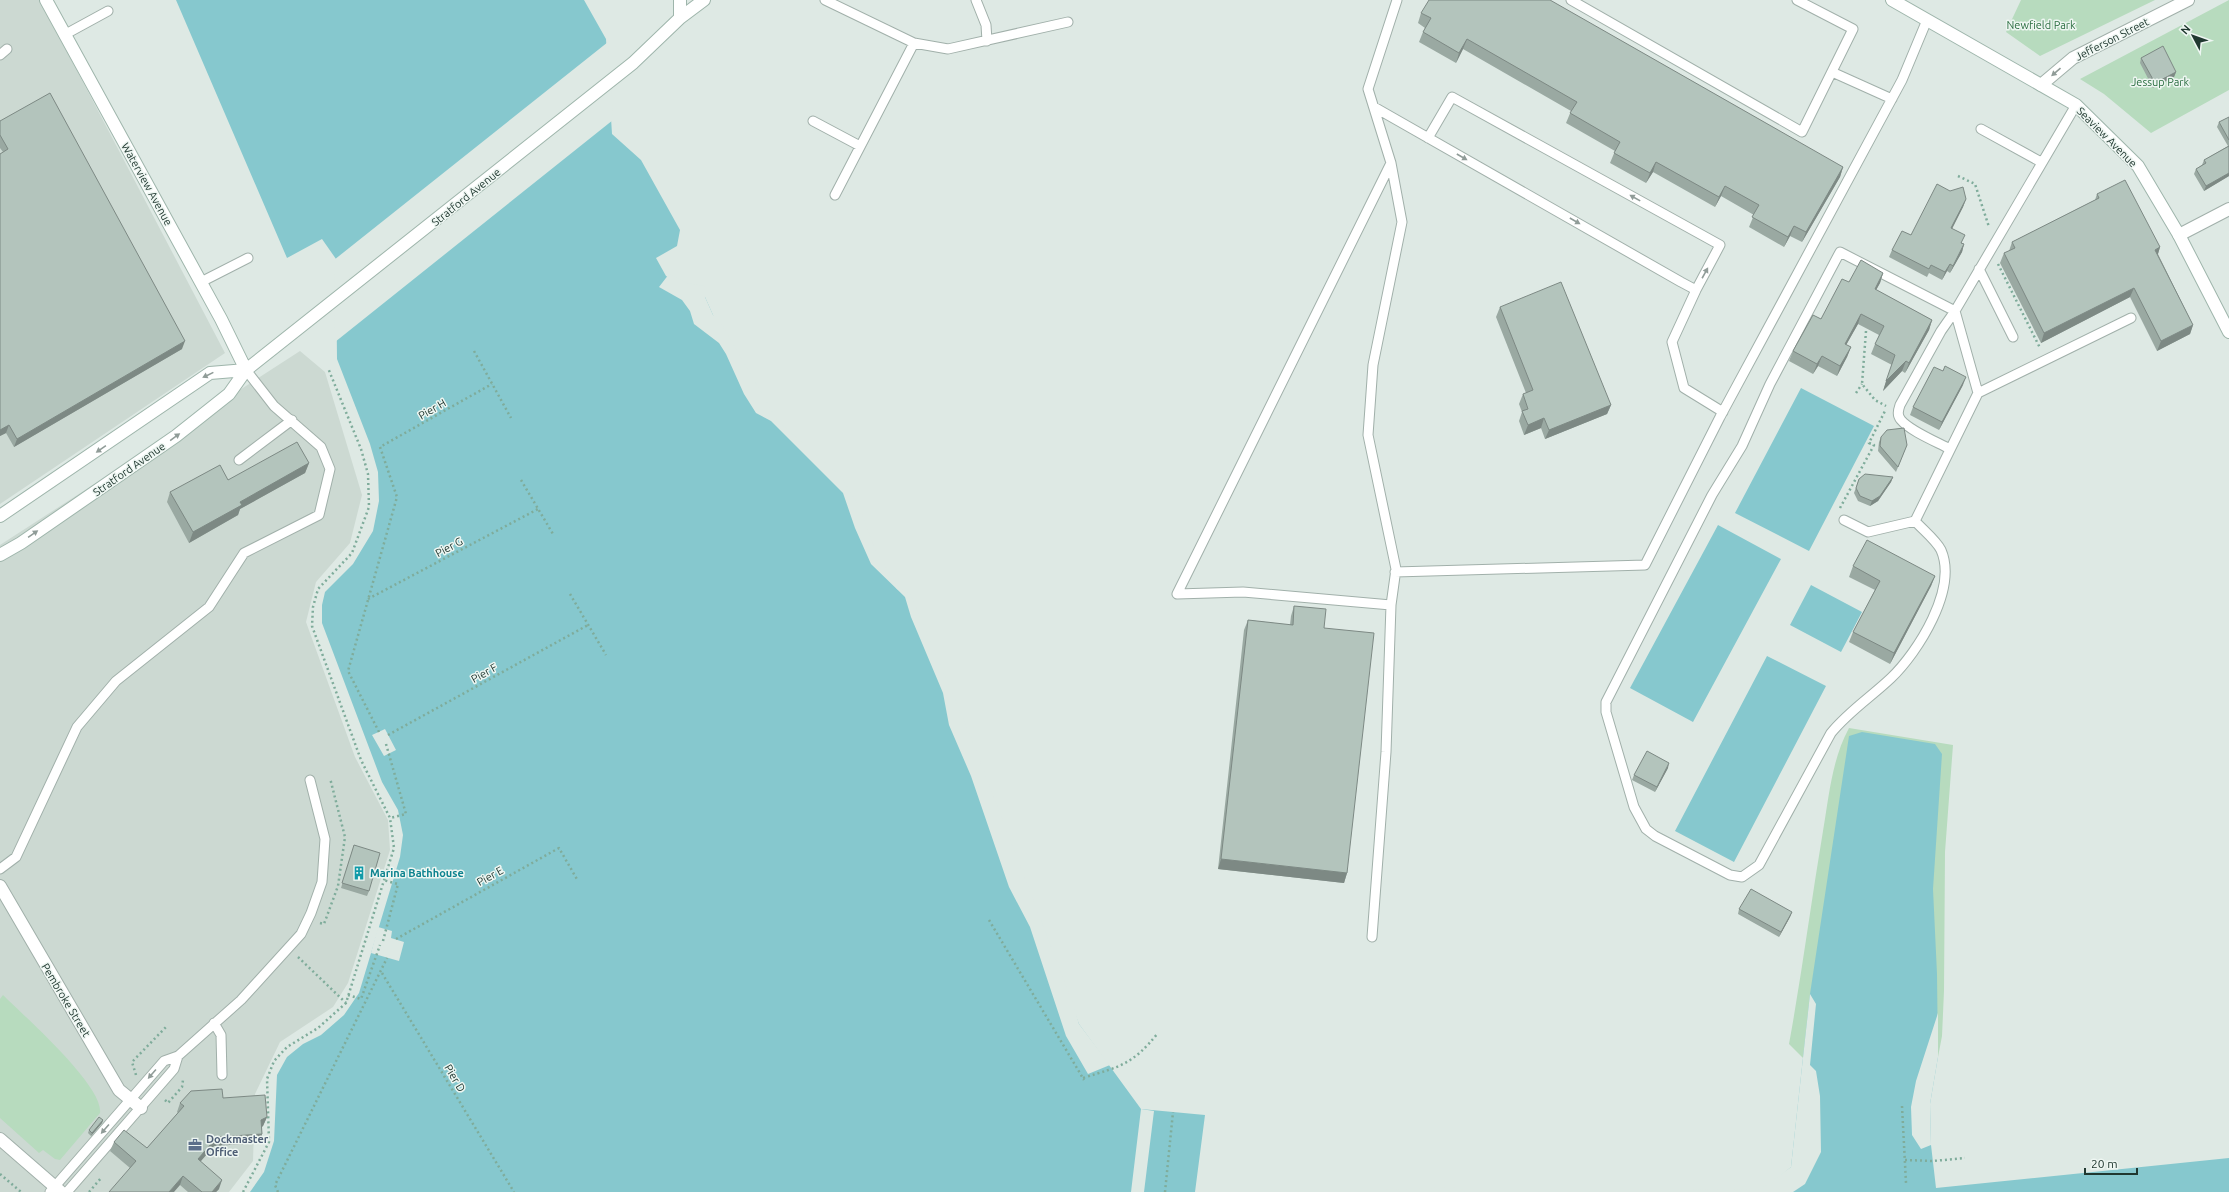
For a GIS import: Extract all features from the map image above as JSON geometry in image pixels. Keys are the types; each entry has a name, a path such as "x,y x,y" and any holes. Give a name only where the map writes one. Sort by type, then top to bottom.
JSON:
{"street":[{"name":"Waterview Avenue","path":"46,0 201,282 246,370"},
{"path":"680,0 680,18"},
{"name":"Stratford Avenue","path":"0,555 21,543 176,436 229,394 246,370 633,63 680,18 704,0"},
{"name":"Seaview Avenue","path":"1892,0 2076,106 2138,166 2179,235 2229,332"},
{"name":"Jefferson Street","path":"2041,86 2073,58 2188,0"},
{"path":"2179,235 2229,208"},
{"path":"0,516 210,373 246,370"},
{"name":"Pembroke Street","path":"0,886 119,1090 141,1108"},
{"path":"0,1139 56,1190"}],"lane":[{"path":"825,0 914,43 948,49 1068,22"},
{"path":"976,0 986,25 987,41"},
{"path":"1372,937 1386,752 1391,605 1395,572 1384,507 1368,435 1373,365 1402,222 1391,163 1368,89 1397,0"},
{"path":"1571,0 1802,132 1853,29 1797,0"},
{"path":"64,35 108,12"},
{"path":"1395,572 1645,565 1723,412 1902,80 1927,20"},
{"path":"835,195 914,43"},
{"path":"1832,72 1892,99"},
{"path":"1428,138 1452,97 1720,245 1696,290 1672,342 1684,388 1723,412"},
{"path":"1950,449 1907,425 1900,419 1898,412 1941,331 1955,311 2041,162 2076,106"},
{"path":"1374,107 1696,290"},
{"path":"813,121 860,146"},
{"path":"1982,130 2041,162"},
{"path":"1391,163 1177,594 1243,592 1391,605"},
{"path":"1915,521 1940,549 1945,562 1942,595 1933,618 1903,664 1891,678 1843,719 1831,733 1759,865 1742,877 1730,875 1655,836 1646,829 1634,807 1606,712 1606,702 1708,502 1742,446 1770,384 1840,252 1955,311 1978,393"},
{"path":"201,282 248,258"},
{"path":"1979,269 2013,337"},
{"path":"1915,521 1978,393 2131,318"},
{"path":"0,869 16,857 77,727 116,681 209,607 244,552 319,515 330,469 321,447 292,420 274,406 246,370"},
{"path":"239,460 292,420"},
{"path":"1840,517 1868,532 1915,521"},
{"path":"56,1190 164,1061 178,1056 241,1000 301,934 311,913 322,882 325,839 310,780"},
{"path":"214,1023 221,1035 222,1075"},
{"path":"67,1192 174,1069 178,1056"}],"path":[{"path":"1958,176 1975,184 1991,229"},
{"path":"2001,259 1998,265 2046,359"},
{"path":"1856,393 1862,384 1866,332"},
{"path":"474,351 511,418"},
{"path":"243,1192 269,1142 267,1079 274,1061 287,1047 318,1028 346,1003 394,848 390,818 361,760 312,626 313,607 318,589 352,553 369,507 368,474 328,368"},
{"name":"Pier H","path":"368,599 397,498 380,448 492,384"},
{"path":"1862,384 1875,400 1898,412"},
{"path":"1840,517 1874,445 1868,443 1887,406"},
{"path":"521,480 553,534"},
{"name":"Pier G","path":"368,599 538,509"},
{"path":"570,594 606,655"},
{"path":"368,599 348,672 379,732"},
{"name":"Pier F","path":"388,735 588,625"},
{"path":"386,744 406,814 390,818"},
{"name":"Pier E","path":"396,939 559,848 578,881"},
{"path":"383,880 398,884 383,941"},
{"path":"989,920 1083,1079 1131,1061 1142,1052 1158,1033"},
{"path":"348,995 361,999 380,945"},
{"path":"289,948 346,1003"},
{"path":"278,1192 275,1185 382,973 387,958"},
{"name":"Pier D","path":"382,973 514,1192"},
{"path":"1902,1106 1906,1183"},
{"path":"1164,1192 1173,1112"},
{"path":"1905,1160 1933,1161 1965,1158"},
{"path":"0,1174 21,1192"},
{"path":"89,1192 102,1177"}],"shaded area":[{"path":"0,0 40,0 225,353 0,504"},
{"path":"300,351 325,372 362,495 350,543 316,582 306,622 355,757 388,820 390,850 348,983 333,1007 280,1042 255,1094 253,1161 229,1192 0,1192 0,545"}],"green space":[{"name":"Newfield Park","path":"2021,0 2155,0 2040,56 2006,32"},
{"name":"Jessup Park","path":"2229,0 2229,90 2151,133 2104,94 2080,79"},
{"path":"1849,728 1953,745 1945,852 1944,991 1942,1036 1938,1057 1916,1081 1816,1071 1789,1044 1832,778 1843,740"},
{"path":"3,995 44,1034 77,1069 98,1101 100,1113 60,1160 55,1159 43,1150 39,1153 0,1118 0,999"}],"water":[{"path":"176,0 584,0 606,39 612,134 641,160 680,230 677,246 656,258 666,276 705,297 713,315 776,421 839,478 874,553 897,589 909,596 970,741 1079,1024 1141,1109 1205,1115 1195,1192 250,1192 264,1172 274,1141 277,1075 287,1057 303,1044 321,1035 344,1015 359,993 400,857 403,835 398,810 382,782 322,623 322,605 325,592 353,564 373,531 379,501 378,472 370,444 337,359 336,259 322,239 287,258"},
{"path":"1801,388 1874,426 1809,551 1735,513"},
{"path":"1718,525 1781,559 1693,722 1630,688"},
{"path":"1811,585 1862,612 1841,652 1790,625"},
{"path":"1767,656 1826,686 1734,862 1675,831"},
{"path":"1862,732 1935,744 1942,754 1933,889 1937,974 1938,1057 1930,1104 1931,1145 1936,1188 2229,1158 2229,1192 1679,1192 1762,1191 1791,1167 1810,994 1849,736"}],"pier":[{"path":"608,42 613,120 335,342 334,260"},
{"path":"669,274 687,283 704,286 705,297 713,315 718,318 777,420 841,477 859,506 876,552 899,588 911,595 972,740 1073,1004 1079,1024 1110,1065 1088,1074 1066,1036 1030,927 1009,887 971,776 949,725 943,693 911,617 905,597 871,564 855,528 843,493 771,421 756,413 744,394 726,354 719,343 694,324 690,311 682,300 659,287"},
{"path":"385,729 396,750 384,756 372,735"},
{"path":"378,927 392,931 391,938 404,942 399,961 371,953"},
{"path":"1810,994 1816,1004 1810,1065 1816,1071 1820,1096 1821,1152 1805,1184 1793,1192 1677,1192 1679,1190 1761,1189 1791,1167"},
{"path":"1938,1013 1938,1057 1930,1104 1931,1145 1921,1149 1912,1135 1911,1107 1916,1081"},
{"path":"1141,1109 1154,1111 1144,1192 1131,1192"},
{"path":"1459,1187 1465,1192 1380,1192 1382,1190"}],"building":[{"path":"1429,0 1550,0 1843,167 1806,232 1794,226 1788,237 1752,217 1759,205 1725,186 1719,197 1656,162 1650,173 1614,153 1620,142 1570,113 1577,102 1467,39 1459,53 1423,32 1431,18 1421,13"},
{"path":"2163,46 2176,72 2155,83 2141,58"},
{"path":"50,93 185,341 17,439 9,425 0,430 0,154 8,149 0,135 0,121"},
{"path":"2229,117 2229,140 2219,122"},
{"path":"2229,146 2229,173 2206,186 2196,169 2206,163 2204,160"},
{"path":"2125,180 2160,247 2155,250 2193,325 2161,341 2134,288 2044,333 2004,253 2015,248 2012,242 2099,198 2097,194"},
{"path":"1937,184 1950,191 1963,187 1966,199 1951,228 1965,235 1961,243 1964,244 1953,266 1950,264 1945,272 1931,265 1929,269 1892,250 1902,231 1911,235"},
{"path":"1861,260 1883,273 1875,289 1932,320 1909,363 1906,361 1886,381 1895,355 1875,344 1884,326 1861,314 1845,344 1851,347 1840,366 1822,356 1817,364 1793,351 1813,315 1821,319 1842,279 1849,282"},
{"path":"1561,282 1611,405 1549,430 1544,418 1528,425 1522,411 1528,409 1523,394 1533,390 1500,307"},
{"path":"1945,366 1966,377 1942,422 1913,407 1934,367 1943,371"},
{"path":"1904,428 1907,445 1898,467 1880,446 1881,437 1887,430"},
{"path":"297,442 309,463 240,502 242,505 193,532 170,492 220,465 228,480"},
{"path":"1865,474 1893,477 1880,496 1872,501 1860,496 1856,488 1859,479"},
{"path":"1867,540 1935,576 1894,653 1853,632 1880,581 1853,566"},
{"path":"1294,606 1326,609 1324,628 1374,633 1347,873 1221,859 1248,620 1293,625"},
{"path":"1647,751 1669,763 1657,787 1634,775"},
{"name":"Marina Bathhouse","path":"354,845 380,853 369,891 342,883"},
{"path":"1751,889 1792,912 1781,932 1739,909"},
{"name":"Dockmaster Office","path":"222,1089 223,1098 265,1095 267,1117 261,1120 262,1134 217,1137 198,1159 222,1180 212,1192 202,1192 183,1176 169,1192 109,1192 136,1161 114,1142 124,1130 147,1148 184,1106 180,1103 191,1091"},
{"path":"99,1117 103,1120 92,1133 89,1130"}],"place":[{"name":"Marina Bathhouse","path":"359,873"},
{"name":"Dockmaster Office","path":"195,1145"}]}
